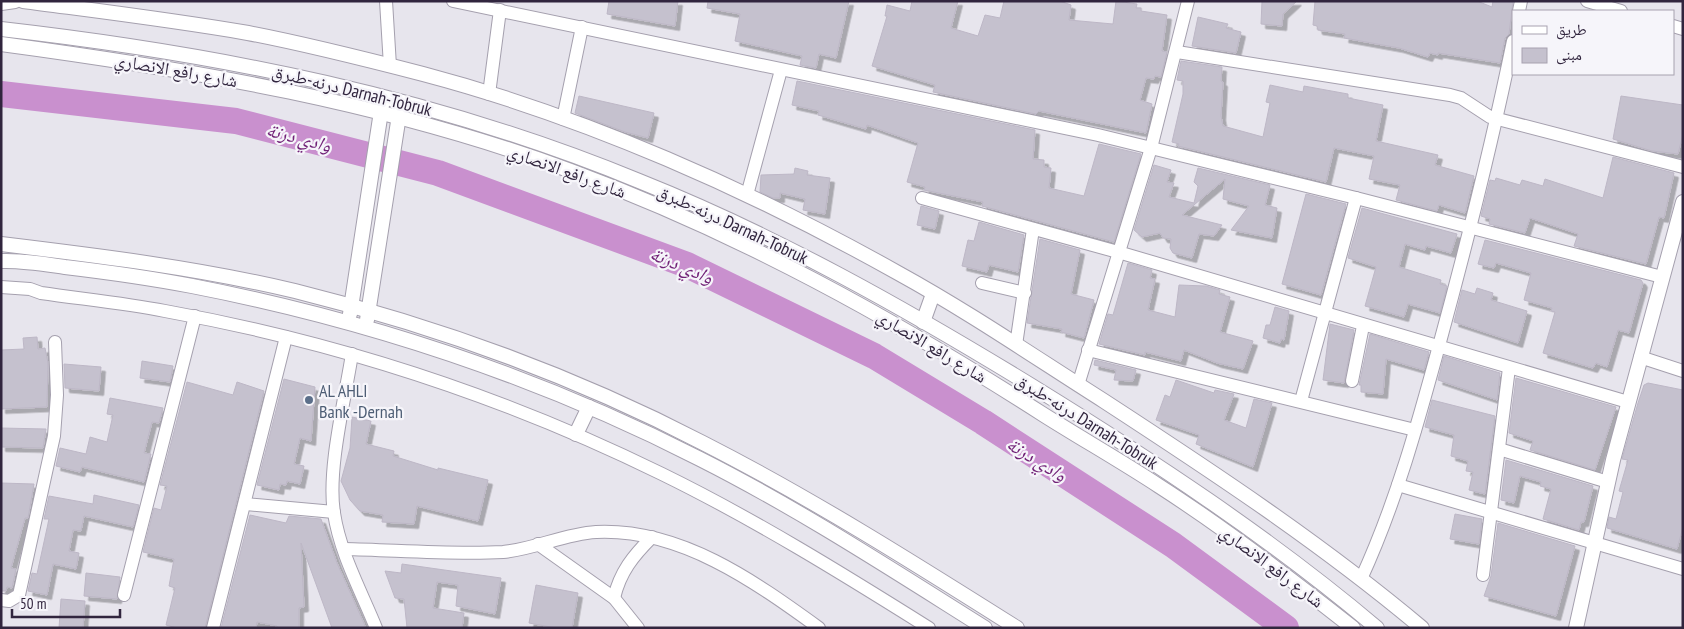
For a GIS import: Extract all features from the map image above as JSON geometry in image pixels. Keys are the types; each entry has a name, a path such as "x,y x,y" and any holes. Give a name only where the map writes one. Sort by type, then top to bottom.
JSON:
{"street":[{"path":"1,3 15,1"},
{"path":"23,1 155,18 249,34 390,66 489,94 563,119 746,195 856,250 933,294 1078,384 1248,496 1361,579 1422,628"},
{"path":"386,1 390,66"},
{"path":"454,1 990,112 1151,148 1356,198 1662,278"},
{"path":"1078,384 1151,148 1177,52 1188,1"},
{"path":"1587,1 1618,10"},
{"path":"489,94 500,10"},
{"path":"563,119 582,27"},
{"name":"درنه-طبرق Darnah-Tobruk","path":"1,29 177,52 295,74 384,96 525,138 657,188 765,236 923,322 1056,401 1188,486 1283,553 1377,628"},
{"name":"شارع رافع الانصاري","path":"1,44 181,69 295,92 399,117 518,153 588,178 704,226 833,288 942,350 1160,486 1268,562 1353,628"},
{"path":"1361,579 1378,542 1415,430 1471,228 1512,46"},
{"path":"1177,52 1450,95 1461,98 1483,113 1497,119 1683,167"},
{"path":"746,195 781,70"},
{"path":"349,324 384,96"},
{"path":"366,329 401,101"},
{"path":"922,198 1118,252 1363,326 1628,402"},
{"path":"1301,401 1356,198"},
{"path":"1576,628 1608,482 1628,402 1683,202"},
{"path":"1016,345 1033,229"},
{"path":"1,244 108,257 204,272 351,306 439,332 550,373 685,434 810,502 1016,628"},
{"path":"1,261 60,266 163,281 261,300 349,324 452,356 589,407 694,456 784,504 985,628"},
{"path":"982,283 1025,293"},
{"path":"1,287 30,289 41,293 195,316 352,354 440,382 576,434 706,496 929,628"},
{"path":"1,296 15,294 29,297 41,293"},
{"path":"923,322 933,294"},
{"path":"124,595 195,316"},
{"path":"1352,380 1363,326"},
{"path":"213,628 246,504 286,337"},
{"path":"1,600 15,599 19,595 51,457 56,417 55,342"},
{"path":"1088,350 1415,430"},
{"path":"352,354 333,475 334,512 344,549 376,628"},
{"path":"1640,357 1683,371"},
{"path":"1483,575 1509,368"},
{"path":"576,434 589,407"},
{"path":"1499,449 1608,482"},
{"path":"1398,484 1683,569"},
{"path":"246,504 334,512"},
{"path":"344,549 505,552 558,538 596,532 615,532 652,537 670,542 706,557 819,628"},
{"path":"614,598 624,569 632,557 652,537"},
{"path":"538,544 614,598 638,628"}],"building":[{"path":"609,1 678,1 675,26 607,14"},
{"path":"708,1 849,1 836,58 819,54 816,68 800,65 802,56 735,41 740,14 707,8"},
{"path":"912,1 958,1 951,28 978,36 985,15 1000,18 1004,1 1060,1 1071,5 1069,20 1113,24 1116,1 1137,4 1136,8 1141,8 1141,11 1167,15 1162,51 1167,52 1161,77 1155,76 1154,79 1146,78 1140,100 1152,104 1146,133 1039,111 1036,114 933,92 935,85 872,66 887,16 885,16 887,5 910,11"},
{"path":"1262,1 1297,1 1283,14 1282,26 1261,24"},
{"path":"1315,1 1477,1 1492,7 1493,1 1513,1 1509,34 1505,38 1500,63 1438,53 1438,55 1430,53 1428,57 1399,48 1344,38 1345,34 1318,30 1317,26 1313,25"},
{"path":"1198,17 1228,24 1226,28 1241,32 1236,53 1192,46"},
{"path":"1181,61 1222,67 1221,116 1223,126 1263,137 1270,103 1266,102 1270,85 1303,92 1304,86 1348,94 1348,98 1383,105 1376,141 1438,155 1435,165 1474,176 1465,213 1439,205 1437,211 1396,200 1400,185 1369,179 1374,156 1334,148 1326,182 1178,146 1179,144 1172,142 1183,94 1183,81 1177,80"},
{"path":"797,81 1035,130 1033,159 1044,160 1044,167 1051,168 1049,188 1084,196 1099,144 1141,154 1114,242 982,206 983,202 924,190 925,187 907,182 918,143 867,125 866,129 818,115 819,111 792,105"},
{"path":"579,96 654,113 648,138 625,132 575,113"},
{"path":"1621,96 1683,105 1683,134 1678,154 1652,151 1613,139"},
{"path":"1613,157 1674,173 1664,218 1659,217 1646,264 1574,246 1578,234 1530,218 1525,233 1489,224 1490,219 1481,216 1490,180 1495,181 1496,178 1520,185 1522,180 1543,186 1545,179 1603,198"},
{"path":"1154,165 1171,170 1167,182 1174,183 1169,197 1194,203 1198,186 1194,182 1198,168 1270,185 1265,205 1277,208 1272,238 1231,230 1249,206 1223,199 1225,179 1182,215 1222,225 1214,236 1199,234 1192,258 1173,253 1170,248 1171,239 1163,238 1160,233 1142,237 1134,230"},
{"path":"795,168 808,171 807,175 830,178 825,214 803,210 805,199 780,193 780,198 773,198 760,192 761,175 794,174"},
{"path":"1306,194 1346,204 1321,295 1282,284"},
{"path":"921,206 939,211 935,229 917,225"},
{"path":"1362,208 1457,234 1451,253 1426,246 1425,250 1405,244 1399,267 1441,280 1440,284 1447,286 1440,313 1408,304 1404,317 1365,306 1376,267 1348,258"},
{"path":"979,222 1024,235 1018,272 989,265 987,272 962,266 968,240 974,241"},
{"path":"1040,239 1080,250 1071,294 1094,300 1084,338 1061,332 1062,329 1027,323"},
{"path":"1485,240 1641,280 1643,283 1629,333 1618,330 1607,367 1596,363 1593,368 1543,353 1555,312 1551,311 1552,308 1524,300 1531,273 1496,263 1494,268 1478,264"},
{"path":"1128,263 1152,270 1150,278 1155,279 1148,310 1175,317 1179,285 1206,286 1220,290 1219,294 1230,297 1220,332 1253,341 1243,369 1217,363 1184,350 1181,361 1145,352 1145,355 1099,344 1108,314 1113,315"},
{"path":"1477,288 1493,293 1491,300 1527,311 1518,343 1454,322 1462,290 1475,294"},
{"path":"1275,307 1289,311 1284,340 1281,339 1280,343 1263,338 1266,325 1270,325"},
{"path":"1330,324 1354,330 1344,383 1323,380"},
{"path":"1370,334 1429,352 1424,370 1386,359 1383,394 1361,392 1361,385 1359,385"},
{"path":"37,337 38,349 45,348 48,363 47,407 1,409 1,350 24,349 23,338"},
{"path":"1444,356 1500,373 1497,400 1438,380"},
{"path":"1095,360 1136,370 1133,381 1114,380 1116,370 1094,365"},
{"path":"142,361 173,366 170,382 140,378"},
{"path":"64,364 101,367 99,391 65,388"},
{"path":"1516,378 1616,407 1595,470 1530,450 1533,441 1509,433"},
{"path":"284,379 315,387 311,441 300,438 294,464 304,466 300,484 287,481 286,485 280,484 279,490 257,485"},
{"path":"1176,380 1214,393 1215,390 1234,394 1224,420 1246,428 1254,399 1272,403 1253,467 1196,444 1199,435 1156,420 1165,395 1170,397"},
{"path":"187,382 233,395 237,382 264,391 205,628 177,628 166,625 175,588 169,586 174,559 143,552 154,508 161,510 167,486 160,485"},
{"path":"1648,383 1683,390 1683,527 1677,549 1607,528 1609,517 1616,519 1623,492 1619,491 1628,460 1622,459 1644,385"},
{"path":"110,398 163,408 159,423 152,422 144,453 151,454 144,482 82,467 80,472 56,466 60,448 86,454 90,437 107,442 113,415 107,414"},
{"path":"1432,400 1495,416 1485,494 1469,490 1473,472 1466,471 1468,461 1451,456 1454,435 1425,427"},
{"path":"352,417 371,421 366,444 394,451 393,456 438,470 438,468 488,480 478,521 417,506 414,524 382,522 383,515 360,511 350,500 341,481 350,448"},
{"path":"1,428 46,429 43,448 1,447"},
{"path":"1506,460 1593,486 1584,522 1581,522 1579,530 1543,519 1551,489 1540,486 1541,482 1520,476 1514,503 1501,500"},
{"path":"1,483 34,484 28,518 25,518 11,568 16,569 12,588 7,587 6,591 1,591"},
{"path":"94,495 139,505 133,527 84,516 81,531 73,530 69,551 79,553 76,569 53,564 47,595 28,591 32,573 37,574 49,519 44,519 49,496 93,504"},
{"path":"1455,514 1482,519 1479,544 1450,539"},
{"path":"250,515 286,523 289,516 321,519 337,563 366,628 332,628 301,543 304,607 299,608 299,628 278,628 277,626 257,622 256,628 221,628"},
{"path":"1498,523 1575,546 1556,616 1484,596 1491,576"},
{"path":"402,564 501,578 495,614 456,606 458,585 437,582 433,608 464,613 462,628 407,628 404,599 395,598 385,571 401,573"},
{"path":"86,573 120,577 117,599 84,596"},
{"path":"536,585 578,593 572,628 556,628 529,623"},
{"path":"61,599 85,601 83,628 59,628"}],"waterway":[{"name":"وادي درنة","path":"1,94 236,121 438,173 687,265 874,356 983,422 1173,545 1286,628"}],"place":[{"name":"AL AHLI Bank -Dernah","path":"309,400"}]}
